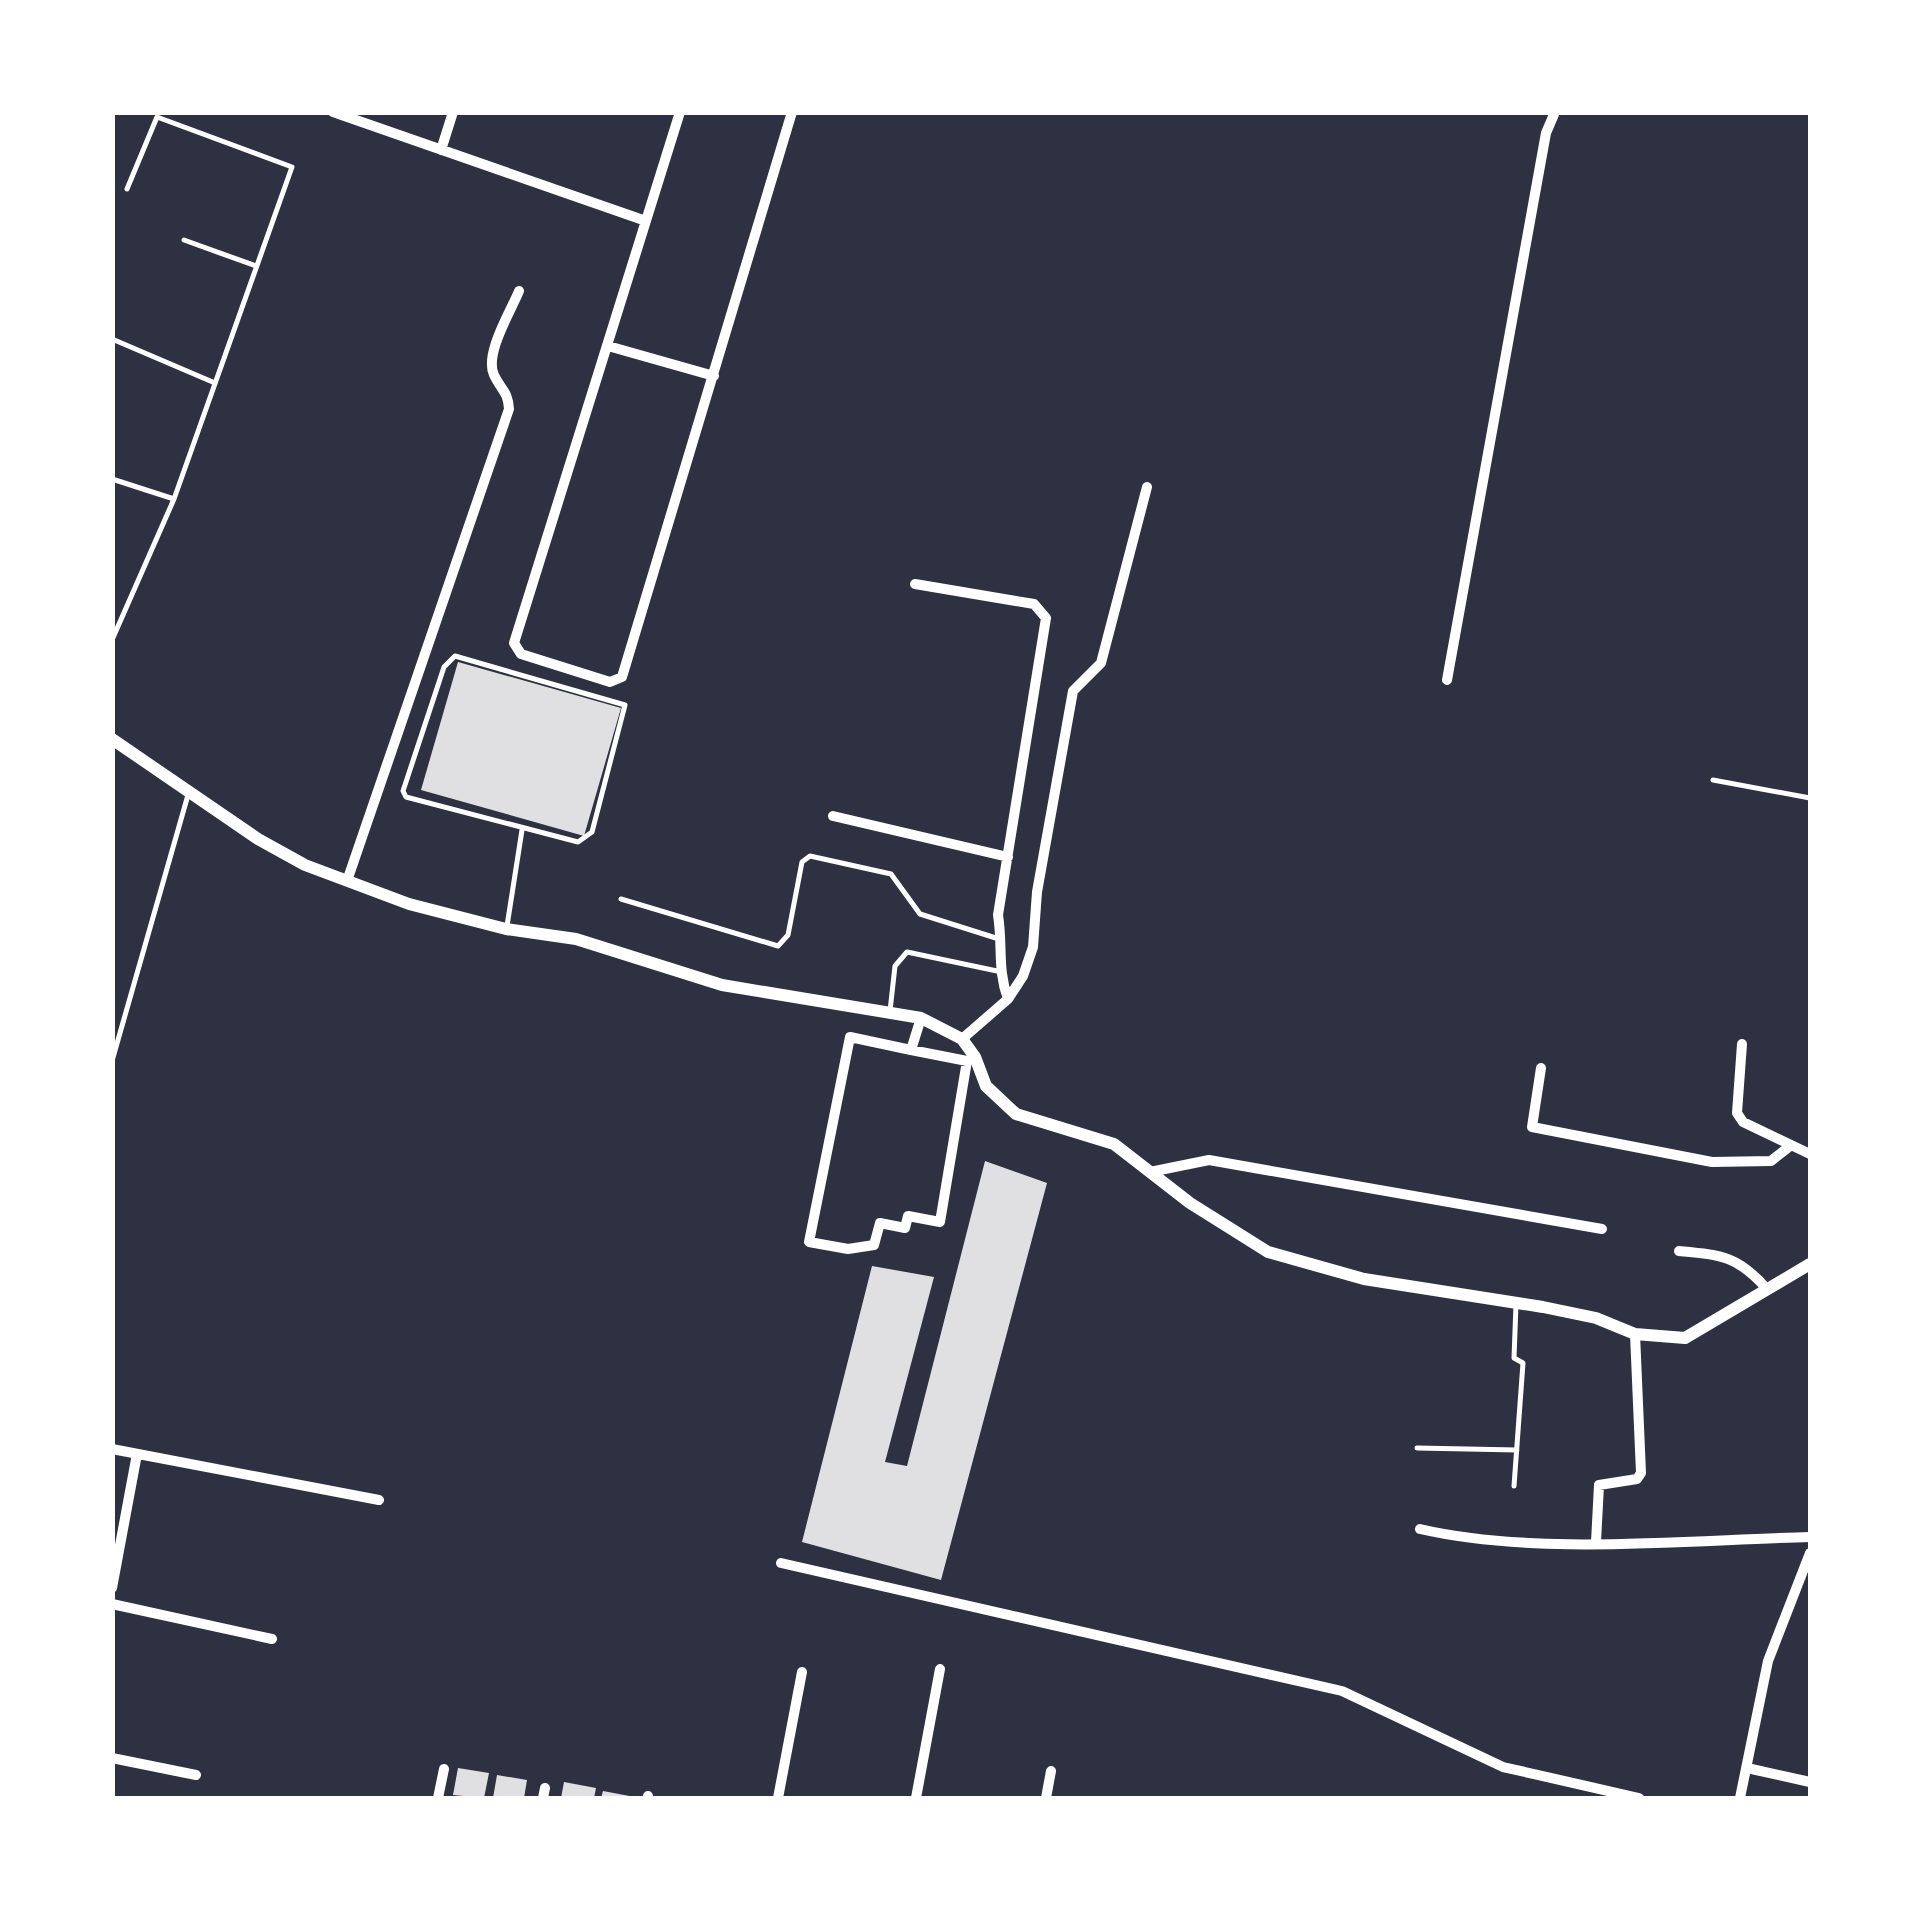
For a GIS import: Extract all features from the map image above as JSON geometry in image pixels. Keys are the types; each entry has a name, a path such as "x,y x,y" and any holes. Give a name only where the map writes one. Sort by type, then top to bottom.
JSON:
{"street":[{"path":"333,112 646,222"},
{"path":"441,150 453,112"},
{"path":"680,112 514,642 521,654 610,682 622,677 792,112"},
{"path":"1447,680 1546,133 1555,112"},
{"path":"347,881 509,410 508,390 494,374 492,360 519,292"},
{"path":"608,346 714,376"},
{"path":"962,1039 1008,998 1024,976 1073,691 1101,663 1147,487"},
{"path":"915,584 1034,604 1046,618 998,915 1002,940 997,971 1008,998"},
{"path":"112,739 258,839 305,865 408,904 506,929 576,939 722,985 921,1018 962,1039 976,1057 986,1086 1016,1114 1114,1144 1268,1252 1364,1278 1596,1318 1634,1334 1685,1338 1810,1264"},
{"path":"833,816 1008,858"},
{"path":"910,1050 921,1018"},
{"path":"850,1037 910,1050 967,1061 940,1222 908,1216 905,1228 880,1224 874,1245 848,1248 810,1242 850,1037"},
{"path":"1742,1044 1737,1113 1757,1133 1810,1154"},
{"path":"1541,1068 1532,1126 1712,1162 1770,1160 1790,1146"},
{"path":"1150,1172 1209,1160 1602,1229"},
{"path":"1680,1251 1746,1265 1767,1289"},
{"path":"1596,1542 1599,1485 1637,1480 1641,1473 1634,1334"},
{"path":"112,1449 380,1500"},
{"path":"112,1588 137,1454"},
{"path":"1420,1529 1460,1538 1596,1542 1810,1537"},
{"path":"1740,1798 1768,1661 1810,1553"},
{"path":"781,1564 1342,1691 1502,1766 1639,1798"},
{"path":"112,1604 272,1638"},
{"path":"916,1798 940,1669"},
{"path":"778,1798 802,1672"},
{"path":"112,1758 196,1776"},
{"path":"1748,1768 1810,1782"},
{"path":"438,1798 444,1769"},
{"path":"1046,1798 1051,1771"}],"lane":[{"path":"112,640 174,499 292,167 157,117 127,188"},
{"path":"184,240 256,266"},
{"path":"112,339 215,383"},
{"path":"112,478 174,499"},
{"path":"455,656 625,705 592,832 578,842 522,830 406,797 403,791 448,659 455,656"},
{"path":"1714,780 1810,798"},
{"path":"112,1061 188,792"},
{"path":"506,929 522,830"},
{"path":"622,899 778,946 788,935 802,862 810,856 891,874 920,914 1002,940"},
{"path":"890,1013 896,966 907,952 997,971"},
{"path":"1514,1486 1523,1363 1514,1358 1516,1304"},
{"path":"1417,1448 1517,1450"}],"building":[{"path":"458,662 621,708 584,836 421,790"},
{"path":"985,1161 1047,1183 941,1580 802,1542 872,1266 934,1277 885,1462 907,1466"},
{"path":"458,1768 489,1773 484,1798 453,1795"},
{"path":"497,1775 527,1780 524,1798 493,1798"},
{"path":"564,1782 596,1788 594,1798 561,1798"},
{"path":"603,1791 635,1797 635,1798 601,1798"}]}
